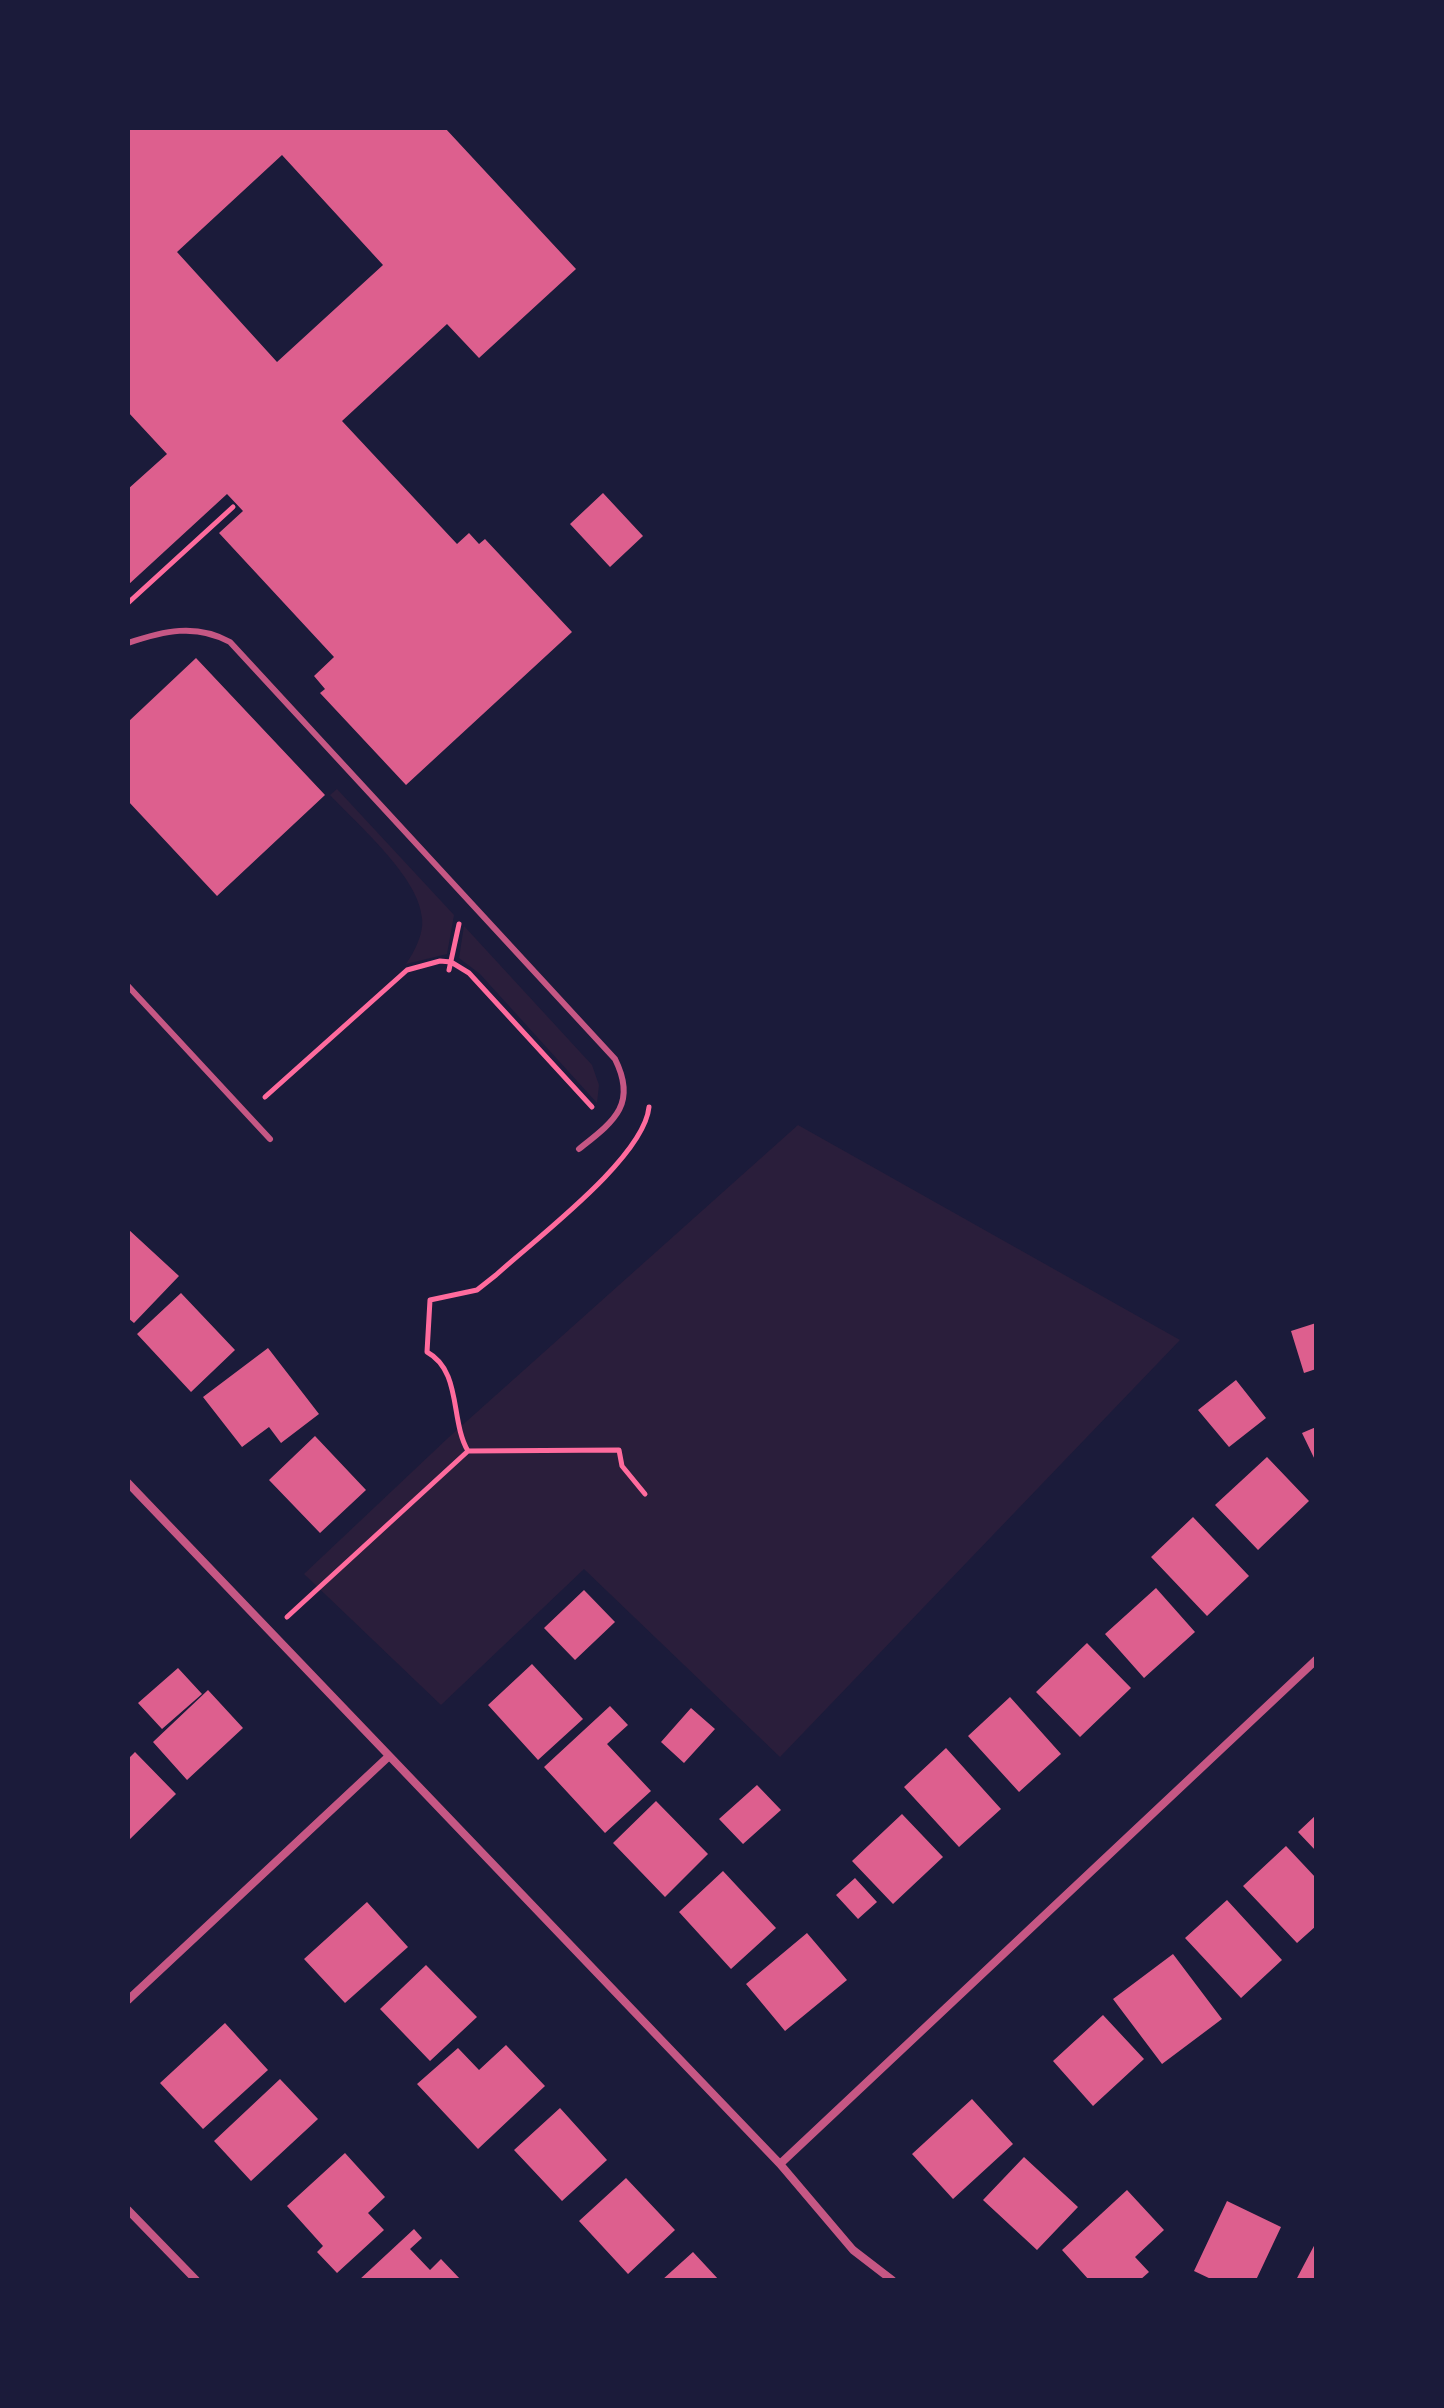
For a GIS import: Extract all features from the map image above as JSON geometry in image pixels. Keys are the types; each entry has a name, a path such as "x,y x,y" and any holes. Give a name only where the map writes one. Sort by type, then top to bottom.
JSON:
{"street":[{"path":"128,1483 269,1634 780,2164 853,2250 892,2280"},
{"path":"780,2164 1316,1660"},
{"path":"128,2000 388,1757"},
{"path":"128,2210 196,2280"}],"lane":[{"path":"128,643 170,631 194,630 213,633 230,642 615,1059 622,1074 624,1093 621,1110 608,1126 579,1149"},
{"path":"128,986 270,1139"}],"path":[{"path":"128,603 233,507"},
{"path":"449,970 460,920"},
{"path":"247,1114 407,970 428,962 451,962 469,973 592,1107"},
{"path":"468,1451 461,1436 449,1379 441,1363 427,1352 430,1300 477,1290 541,1234 624,1157 645,1125 650,1099"},
{"path":"269,1634 468,1451 619,1450 622,1466 645,1494"}],"shaded area":[{"path":"337,789 454,915 447,954 406,964 422,930 418,902 399,869 330,795"},
{"path":"464,926 592,1065 599,1085 597,1103 480,974 459,958"},
{"path":"798,1125 1180,1340 780,1757 584,1569 441,1705 304,1574 448,1438"}],"building":[{"path":"128,128 445,128 576,269 479,358 447,324 342,421 457,544 469,533 479,544 485,539 572,632 406,785 320,693 325,689 314,676 334,657 219,533 243,511 227,494 128,585 128,489 167,454 128,412","holes":["282,155 383,265 277,362 177,252"]},
{"path":"603,493 643,536 610,567 570,524"},
{"path":"196,658 325,795 217,896 128,801 128,722"},
{"path":"128,1229 179,1276 134,1323 128,1318"},
{"path":"181,1293 235,1350 191,1392 137,1334"},
{"path":"1316,1323 1316,1369 1304,1373 1291,1331"},
{"path":"268,1348 319,1414 281,1443 269,1427 242,1447 203,1397"},
{"path":"1236,1380 1266,1418 1229,1447 1198,1410"},
{"path":"1316,1427 1316,1462 1302,1433"},
{"path":"315,1436 366,1490 320,1533 269,1480"},
{"path":"1267,1457 1309,1501 1258,1550 1215,1505"},
{"path":"1193,1517 1249,1576 1207,1616 1151,1557"},
{"path":"1156,1588 1195,1632 1144,1678 1105,1634"},
{"path":"584,1590 615,1622 575,1660 544,1628"},
{"path":"1087,1643 1131,1688 1080,1737 1036,1692"},
{"path":"532,1664 583,1719 538,1760 488,1705"},
{"path":"178,1668 202,1694 162,1729 138,1703"},
{"path":"208,1690 243,1728 187,1780 153,1742"},
{"path":"1010,1697 1061,1754 1019,1792 968,1736"},
{"path":"610,1706 628,1725 607,1744 651,1791 605,1833 544,1767"},
{"path":"691,1708 715,1729 684,1763 661,1742"},
{"path":"946,1748 1001,1809 959,1847 904,1787"},
{"path":"135,1752 176,1794 128,1841 128,1759"},
{"path":"757,1785 781,1810 743,1844 719,1819"},
{"path":"656,1801 708,1854 665,1897 613,1843"},
{"path":"902,1814 943,1857 893,1904 852,1861"},
{"path":"1316,1815 1316,1851 1298,1832"},
{"path":"1286,1846 1316,1878 1316,1926 1297,1943 1243,1886"},
{"path":"723,1871 776,1928 731,1969 679,1912"},
{"path":"855,1878 877,1902 858,1919 836,1895"},
{"path":"1227,1900 1282,1960 1241,1998 1185,1938"},
{"path":"367,1902 408,1947 345,2003 304,1959"},
{"path":"807,1933 847,1980 785,2031 746,1984"},
{"path":"1173,1954 1222,2019 1162,2064 1113,1999"},
{"path":"426,1965 477,2017 430,2061 380,2009"},
{"path":"1103,2015 1144,2059 1093,2106 1053,2061"},
{"path":"225,2023 268,2070 203,2129 160,2083"},
{"path":"506,2045 545,2086 478,2149 417,2084 458,2048 479,2070"},
{"path":"280,2079 318,2119 251,2181 214,2141"},
{"path":"972,2099 1013,2144 953,2199 912,2154"},
{"path":"560,2108 607,2160 562,2201 514,2150"},
{"path":"345,2153 385,2197 368,2213 384,2230 337,2273 317,2252 323,2246 287,2206"},
{"path":"1024,2157 1078,2207 1037,2250 983,2200"},
{"path":"626,2178 675,2230 628,2274 579,2221"},
{"path":"1127,2190 1164,2230 1135,2257 1149,2272 1140,2280 1089,2280 1062,2250"},
{"path":"1227,2201 1281,2227 1256,2280 1213,2280 1194,2271"},
{"path":"414,2229 422,2238 410,2249 430,2270 441,2259 461,2280 359,2280"},
{"path":"1316,2242 1316,2280 1296,2280"},
{"path":"693,2252 719,2280 662,2280"}]}
